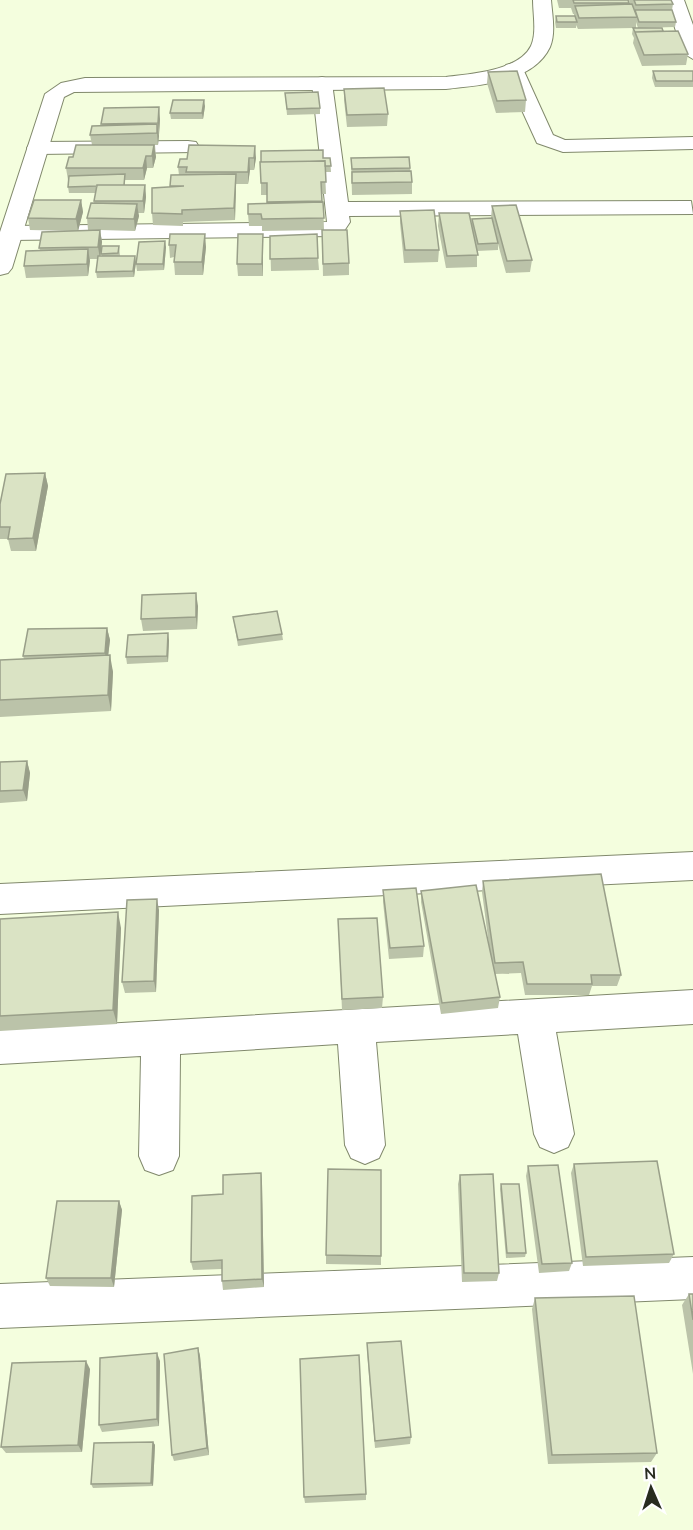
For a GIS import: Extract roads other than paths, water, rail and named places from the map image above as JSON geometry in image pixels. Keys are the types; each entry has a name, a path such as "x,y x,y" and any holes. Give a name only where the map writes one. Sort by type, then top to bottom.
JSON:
{"street":[{"path":"0,268 55,94 68,87 85,84 446,83 483,80 513,69 528,60 540,47 542,0"},
{"path":"683,12 693,53"},
{"path":"513,69 544,140 563,146 693,143"},
{"path":"11,233 334,229 339,222 322,83"},
{"path":"38,148 188,147"},
{"path":"337,209 691,208"},
{"path":"0,898 693,866"},
{"path":"0,1047 693,1007"},
{"path":"534,1017 554,1134"},
{"path":"356,1027 365,1145"},
{"path":"159,1156 161,1038"},
{"path":"0,1306 693,1278"}]}
